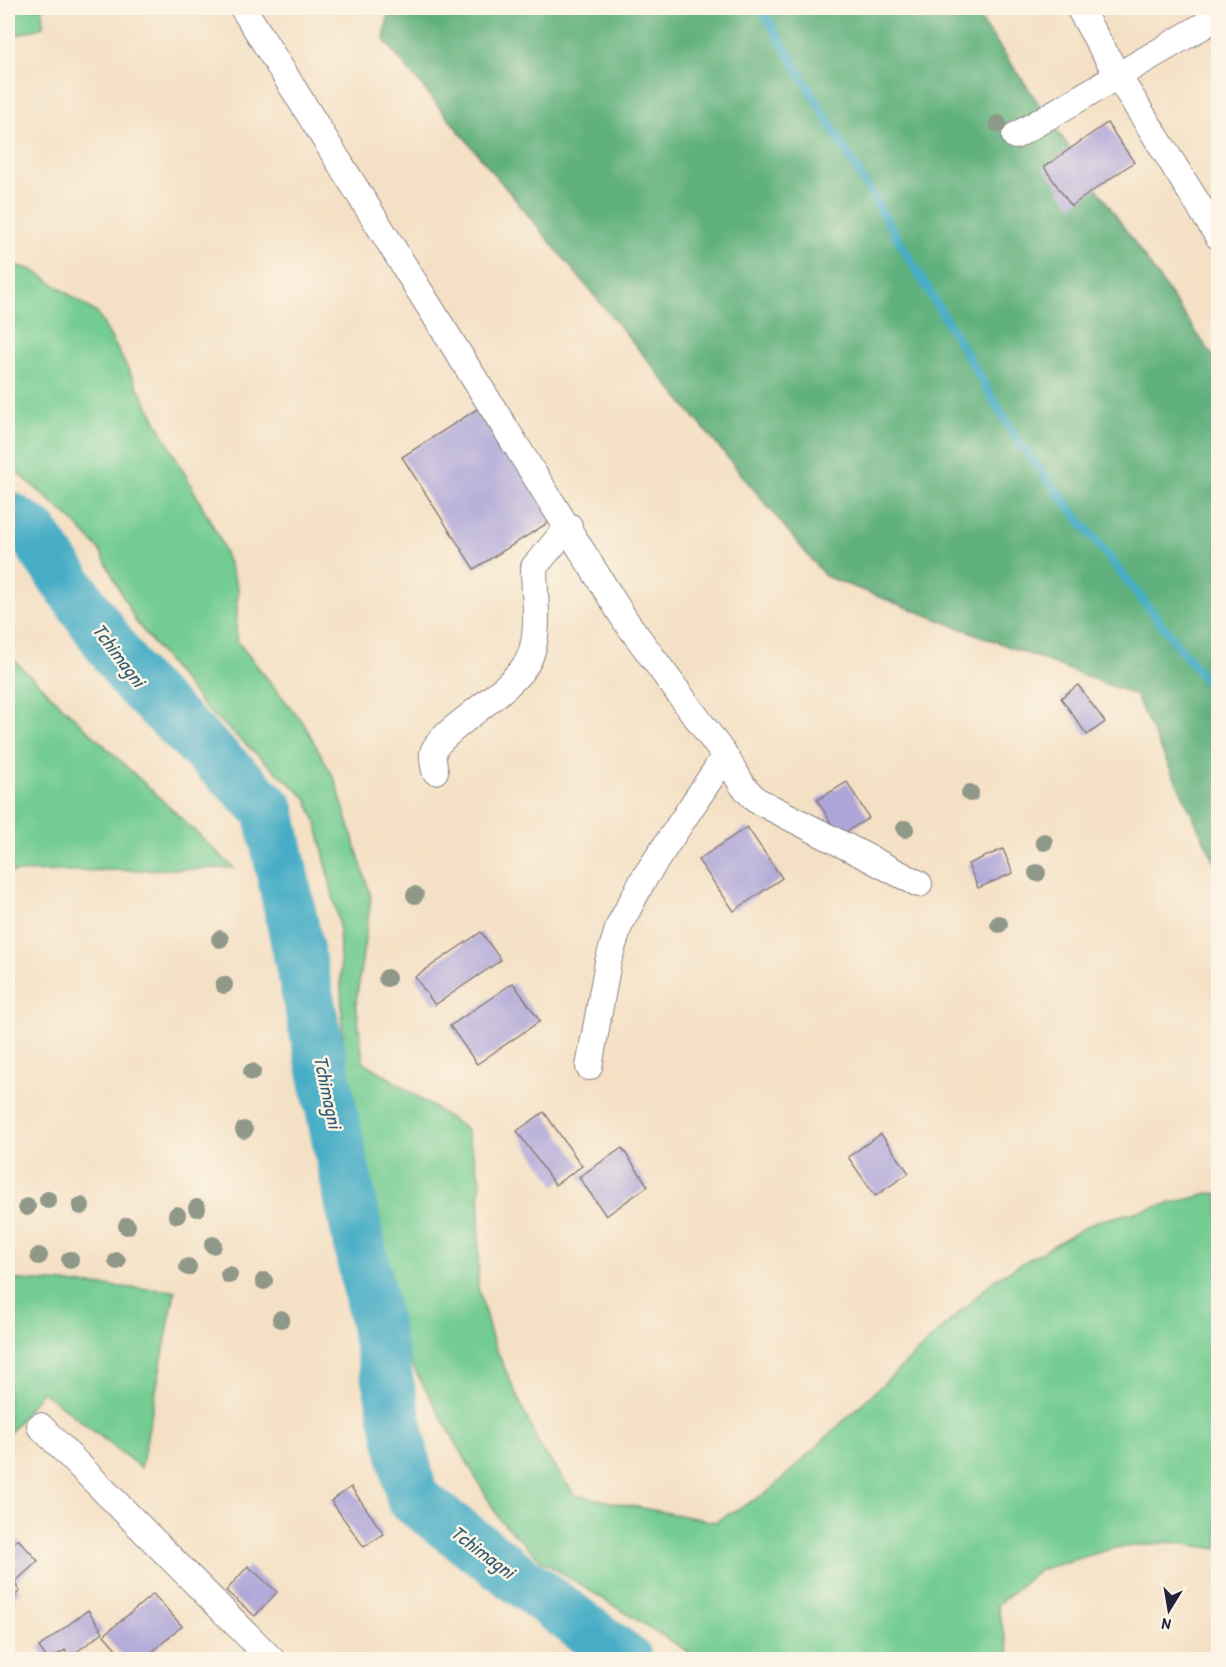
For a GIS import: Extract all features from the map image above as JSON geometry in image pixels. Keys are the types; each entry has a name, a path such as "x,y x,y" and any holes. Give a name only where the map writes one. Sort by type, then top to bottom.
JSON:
{"street":[{"path":"243,8 625,620 725,756 743,786 756,800 919,884"},
{"path":"1079,8 1118,76 1218,236"},
{"path":"1015,136 1218,17"},
{"path":"435,771 433,752 441,739 501,693 528,660 535,636 534,567 568,526"},
{"path":"589,1067 608,962 619,926 643,880 725,756"},
{"path":"40,1426 272,1659"}],"green space":[{"path":"8,8 42,8 43,27 8,38"},
{"path":"389,8 973,8 1218,364 1218,869 1135,695 825,576 384,40"},
{"path":"8,263 33,270 98,314 219,537 238,588 236,640 304,724 335,780 371,897 356,1002 363,1061 466,1129 480,1179 478,1287 493,1342 539,1445 575,1495 715,1522 768,1492 995,1279 1094,1222 1213,1193 1218,1194 1218,1549 1170,1542 1114,1548 1039,1570 997,1605 1011,1659 700,1659 542,1561 500,1520 405,1353 345,1107 339,923 317,824 306,798 205,708 136,622 99,549 71,519 8,464"},
{"path":"8,655 234,868 8,872"},
{"path":"8,1279 175,1291 141,1468 42,1391 8,1435"}],"building":[{"path":"1107,123 1134,162 1071,206 1044,167"},
{"path":"485,404 557,517 474,569 402,457"},
{"path":"1078,685 1105,722 1087,735 1061,698"},
{"path":"847,782 869,818 839,836 817,800"},
{"path":"747,827 782,878 734,911 698,860"},
{"path":"1003,849 1013,873 978,888 968,864"},
{"path":"481,932 501,960 435,1005 415,977"},
{"path":"513,983 540,1021 477,1064 450,1026"},
{"path":"544,1112 582,1166 555,1185 517,1131"},
{"path":"881,1134 909,1173 875,1196 848,1157"},
{"path":"622,1148 648,1186 606,1216 579,1177"},
{"path":"351,1487 384,1534 364,1547 331,1501"},
{"path":"18,1539 38,1561 14,1583 20,1591 8,1602 8,1548"},
{"path":"248,1566 277,1592 255,1616 226,1591"},
{"path":"153,1594 182,1626 143,1660 126,1660 104,1635"},
{"path":"88,1610 103,1632 70,1657 65,1650 48,1660 39,1647"}],"waterway":[{"path":"761,8 1019,443 1218,696"},
{"name":"Tchimagni","path":"8,517 32,532 135,681 269,810 412,1498 627,1660"}]}
